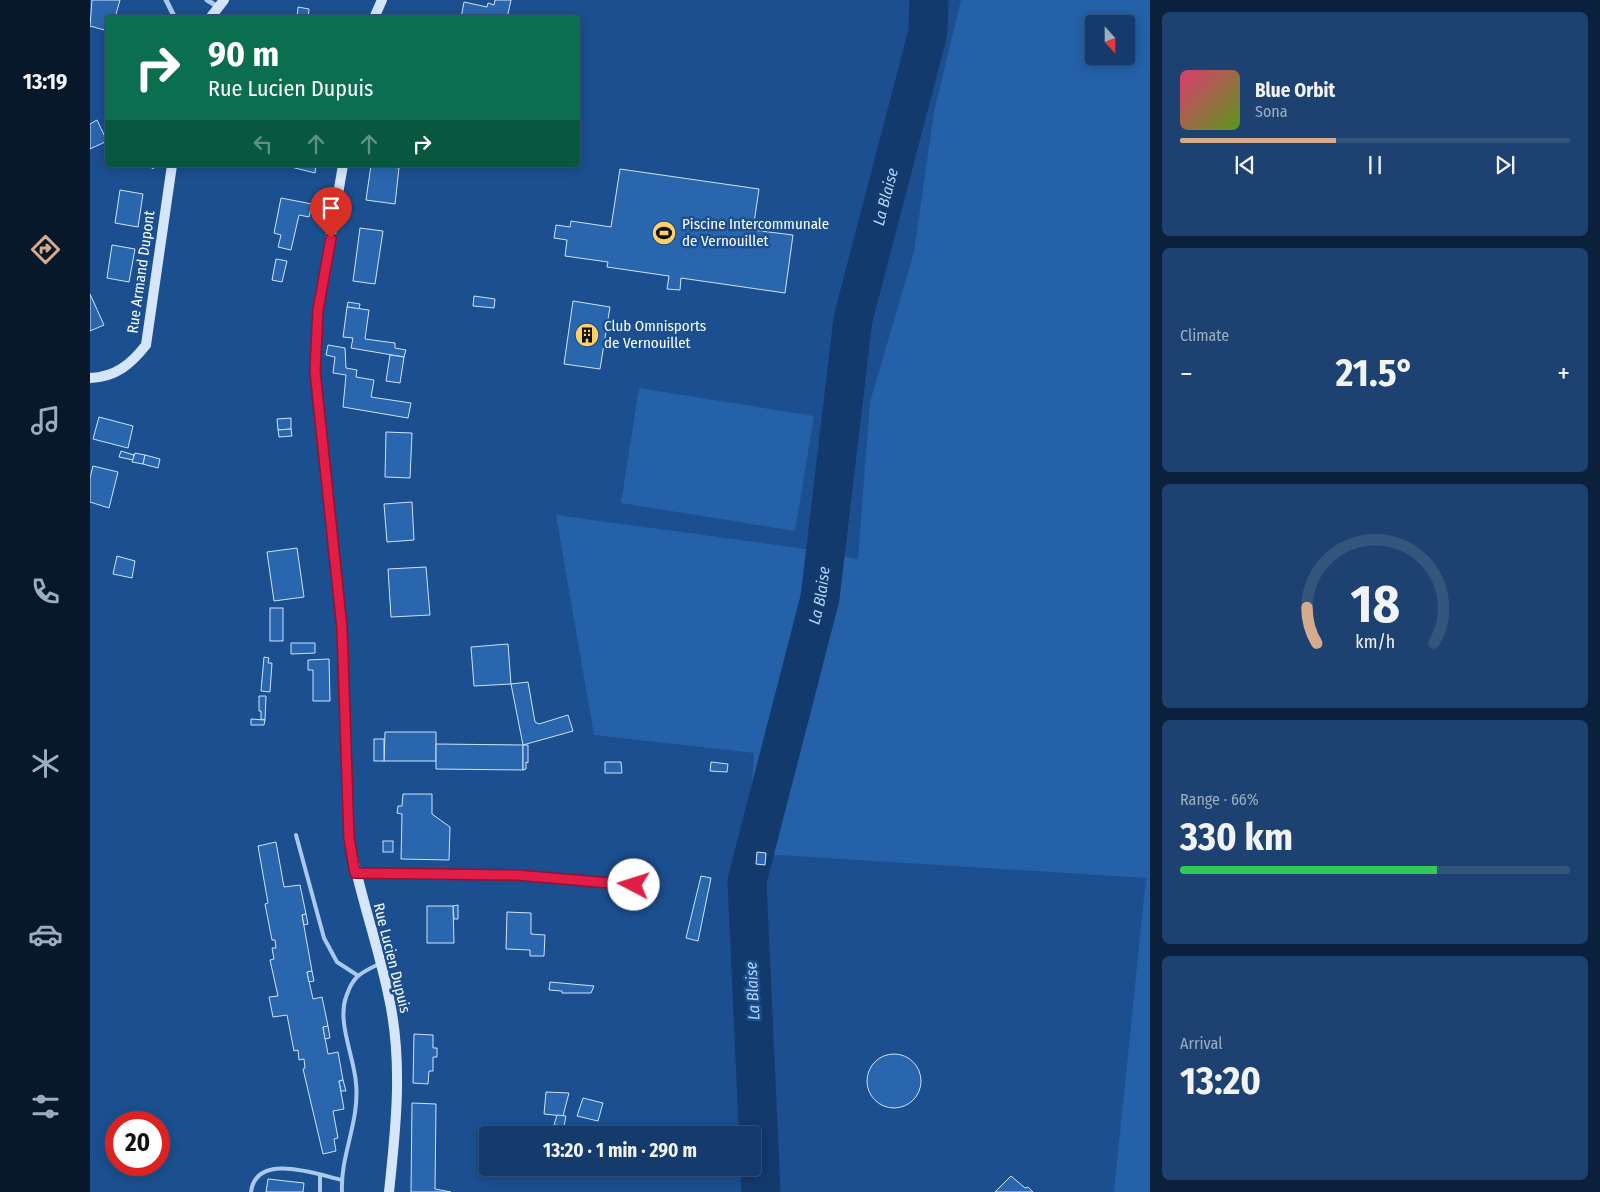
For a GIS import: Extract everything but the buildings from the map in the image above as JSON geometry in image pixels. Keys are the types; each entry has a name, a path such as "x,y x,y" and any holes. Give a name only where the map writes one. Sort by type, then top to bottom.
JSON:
{"street":[{"path":"166,0 174,15"},
{"path":"207,0 221,3 212,15"},
{"path":"375,15 382,0"},
{"name":"Rue Armand Dupont","path":"90,378 119,371 133,362 146,345 172,167"},
{"name":"Rue Lucien Dupuis","path":"343,167 318,310 315,371 342,628 349,838 355,873 389,998 396,1046 396,1126 389,1192"}],"lane":[{"path":"296,835 324,938 337,962 357,975"},
{"path":"355,873 516,875 634,885"},
{"path":"342,1192 342,1180 354,1128 356,1084 344,1027 345,998 357,975 380,964"},
{"path":"251,1192 252,1181 261,1173 286,1167 342,1180"},
{"path":"320,1175 320,1192"}],"shaded area":[{"path":"961,0 1150,0 1150,1192 1114,1192 1146,878 748,853 754,753 594,735 556,515 799,548 858,559 870,402 914,252 934,112"},
{"path":"639,388 814,416 795,531 621,503"}],"waterway":[{"name":"La Blaise","path":"761,1192 747,881 820,598 853,319 928,32 929,0"}],"place":[{"name":"Piscine Intercommunale de Vernouillet","path":"664,233"},
{"name":"Club Omnisports de Vernouillet","path":"587,335"}],"route":[{"path":"331,238 318,310 315,371 342,628 349,838 355,873 516,875 634,885"}]}
